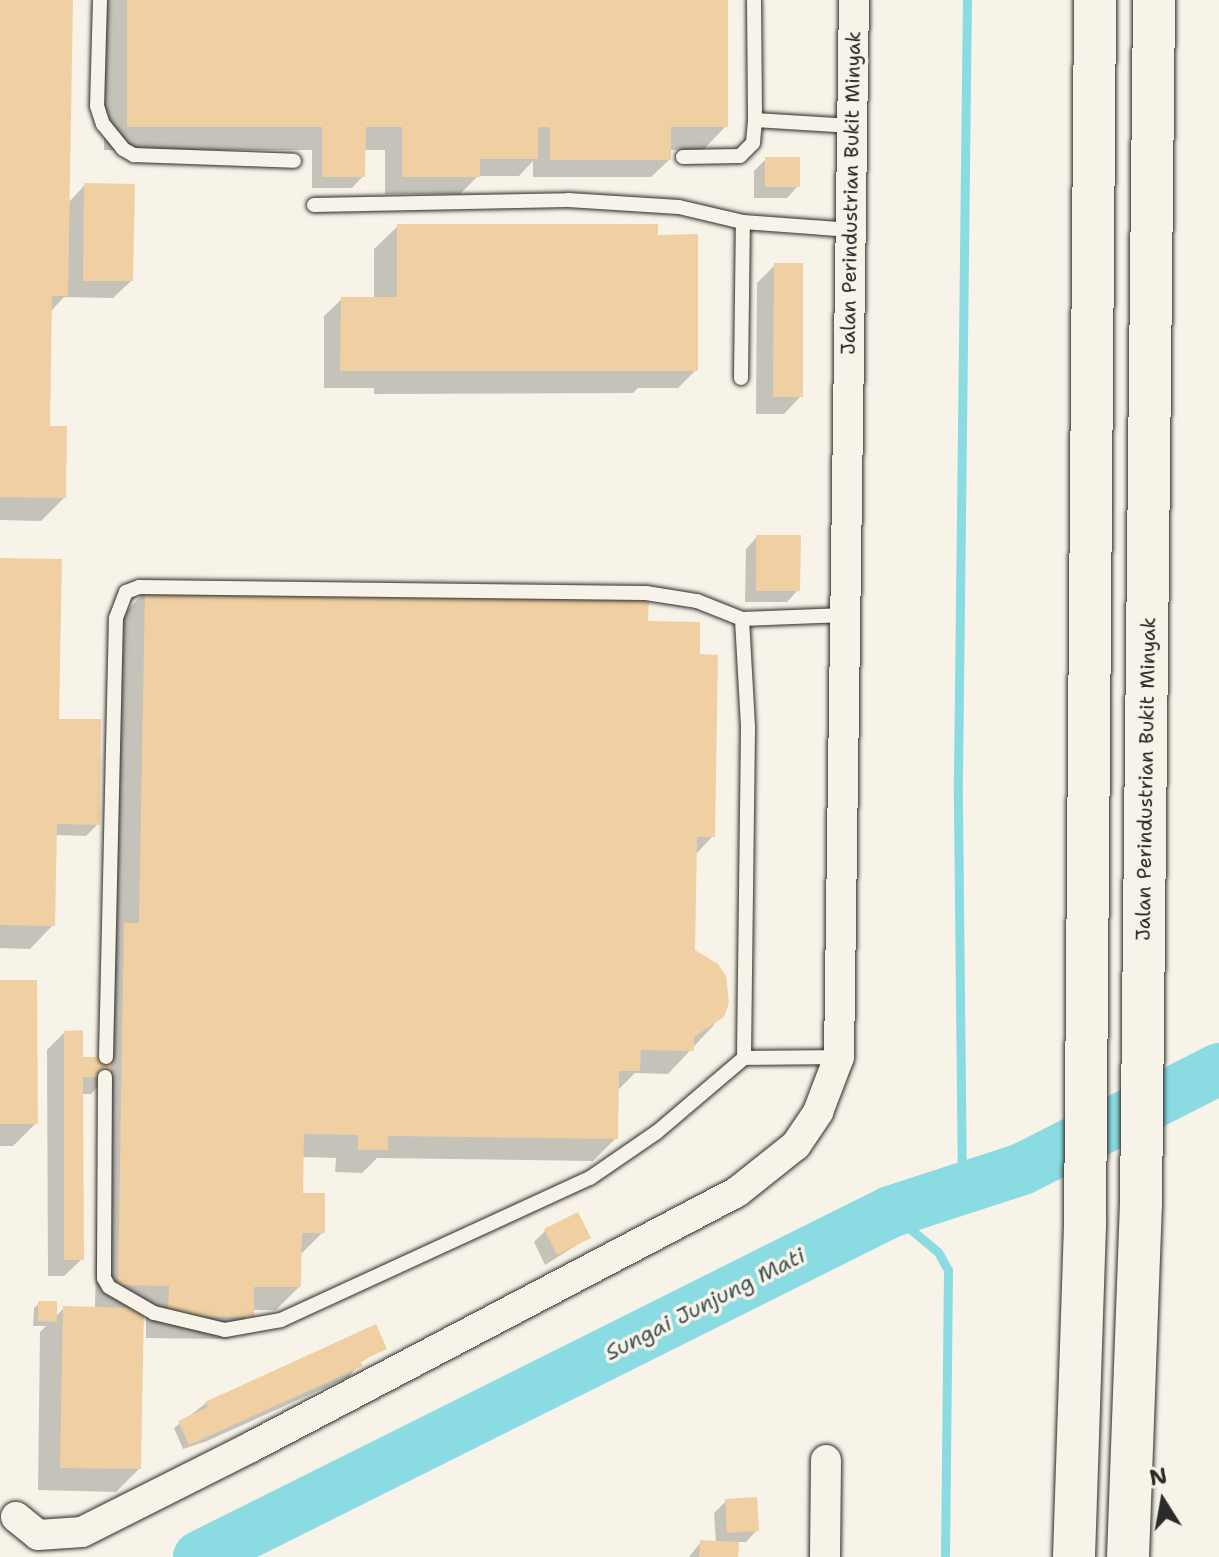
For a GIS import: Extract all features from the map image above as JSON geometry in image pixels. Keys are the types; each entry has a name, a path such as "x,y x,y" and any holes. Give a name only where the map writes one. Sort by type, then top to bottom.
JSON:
{"main road":[{"path":"1074,1557 1085,1225 1095,0"},
{"name":"Jalan Perindustrian Bukit Minyak","path":"1128,1557 1141,1204 1154,0"}],"street":[{"name":"Jalan Perindustrian Bukit Minyak","path":"839,1057 854,0"},
{"path":"16,1517 38,1535 82,1532 737,1192 796,1145 818,1112 839,1057"},
{"path":"825,1557 826,1460"}],"lane":[{"path":"100,0 97,106 103,124 123,149 134,155 294,161"},
{"path":"683,157 740,156 753,143 754,0"},
{"path":"755,120 852,126"},
{"path":"314,205 568,200 679,207 743,222 851,230"},
{"path":"741,378 743,222"},
{"path":"106,1057 116,618 126,592 139,587 646,593 697,601 742,619 845,615"},
{"path":"742,619 748,728 744,1058"},
{"path":"105,1077 104,1278 109,1287 154,1313 225,1330 281,1320 590,1178 657,1132 744,1058 839,1057"}],"building":[{"path":"0,0 73,0 68,296 52,296 50,426 67,426 66,498 0,497"},
{"path":"127,0 728,0 728,127 671,127 671,160 550,160 550,127 538,127 538,159 480,159 480,177 402,177 402,127 366,127 365,177 322,177 322,127 127,127"},
{"path":"765,157 800,157 800,187 765,187"},
{"path":"84,183 135,184 133,281 83,281"},
{"path":"397,224 658,224 658,235 698,234 698,371 340,371 341,297 397,297"},
{"path":"774,263 803,263 803,397 773,397"},
{"path":"756,535 801,535 800,591 756,591"},
{"path":"0,558 62,559 59,719 101,719 100,825 57,824 55,926 0,925"},
{"path":"145,590 649,598 648,621 700,622 700,654 718,655 715,837 697,837 695,950 718,964 726,976 729,1003 724,1017 694,1037 694,1051 641,1050 640,1071 619,1071 618,1139 388,1136 388,1150 358,1150 358,1135 304,1134 303,1193 325,1193 325,1233 302,1233 301,1287 254,1287 254,1317 168,1316 169,1286 118,1285 124,923 139,923"},
{"path":"0,980 37,980 38,1124 0,1124"},
{"path":"83,1030 83,1057 111,1057 111,1077 83,1077 84,1260 64,1260 64,1031"},
{"path":"578,1212 591,1238 557,1255 544,1229"},
{"path":"38,1301 57,1301 57,1322 38,1321"},
{"path":"63,1306 144,1308 141,1469 60,1468"},
{"path":"376,1324 387,1349 360,1361 363,1366 189,1445 178,1421 208,1407 205,1402"},
{"path":"757,1497 759,1531 727,1533 725,1499"},
{"path":"700,1540 739,1542 738,1557 699,1557"}],"waterway":[{"path":"962,1188 958,777 967,0"},
{"name":"Sungai Junjung Mati","path":"199,1557 890,1212 1022,1169 1219,1069"},
{"path":"890,1212 938,1252 948,1270 945,1557"}]}
